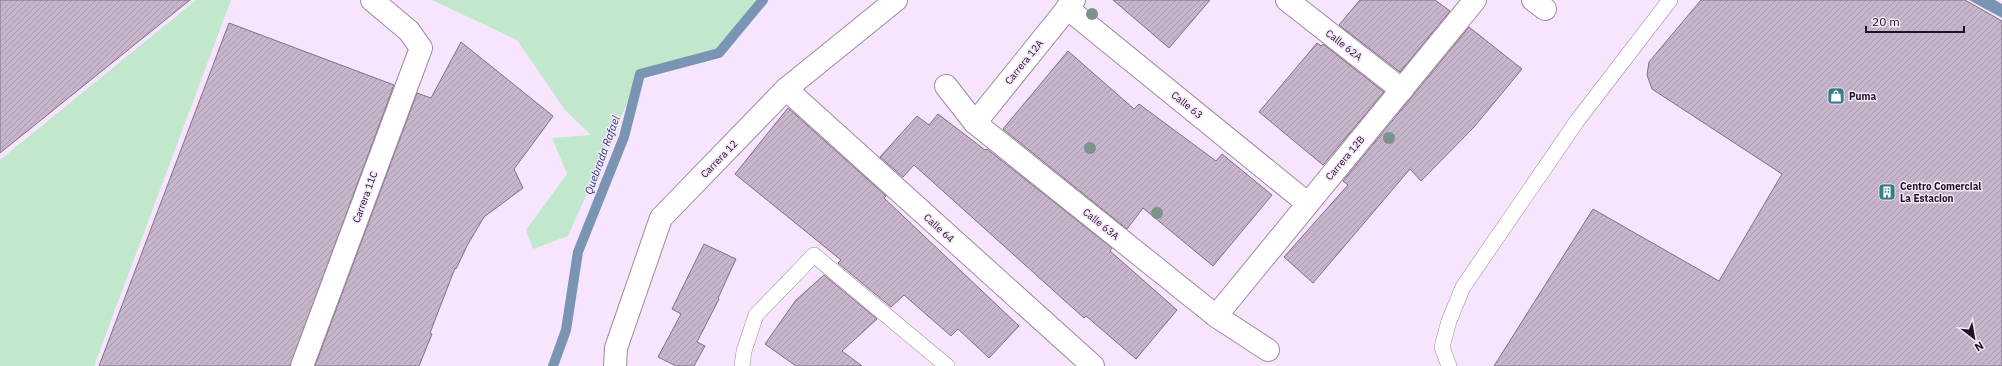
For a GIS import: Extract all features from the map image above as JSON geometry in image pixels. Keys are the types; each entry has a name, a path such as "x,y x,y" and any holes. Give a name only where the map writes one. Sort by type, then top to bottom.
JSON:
{"street":[{"name":"Carrera 11C","path":"302,366 420,48 409,31 372,0"},
{"name":"Carrera 12","path":"615,366 616,348 661,218 786,89 896,0"},
{"name":"Calle 62A","path":"1287,0 1402,90"},
{"name":"Carrera 12B","path":"1216,316 1307,203 1475,0"},
{"name":"Carrera 12A","path":"975,123 1071,4"},
{"name":"Calle 63","path":"1071,4 1307,203"},
{"name":"Calle 63A","path":"946,86 975,123 1216,316 1268,350"},
{"name":"Calle 64","path":"786,89 1090,365"}],"lane":[{"path":"1449,366 1442,347 1449,321 1463,287 1577,121 1670,0"},
{"path":"742,366 744,351 756,315 814,254 947,366"}],"green space":[{"path":"196,0 231,0 94,366 0,366 0,160"},
{"path":"432,0 763,0 719,53 640,74 568,236 533,249 526,230 567,174 552,138 591,135 565,110 517,40"}],"water":[{"path":"1969,0 1995,0 2002,4 2002,18"}],"building":[{"path":"0,0 190,0 0,153"},
{"path":"1113,0 1210,0 1169,48"},
{"path":"1360,0 1435,0 1450,11 1400,72 1339,25"},
{"name":"Centro Comercial La Estacion","path":"1701,0 1965,0 2002,21 2002,366 1494,366 1593,209 1719,281 1782,174 1652,89 1647,75 1649,62"},
{"path":"229,23 394,85 290,366 99,366"},
{"path":"1469,27 1522,69 1474,127 1421,181 1410,169 1313,283 1284,257 1348,185 1343,181"},
{"path":"461,42 553,116 514,169 523,188 484,217 468,244 456,269 455,268 419,366 315,366 417,93 431,98"},
{"path":"1317,43 1321,46 1323,44 1384,92 1323,165 1259,112"},
{"path":"1068,51 1134,109 1139,104 1216,161 1222,154 1272,195 1213,266 1143,208 1127,229 1003,129"},
{"path":"788,108 886,196 884,198 1019,326 989,358 958,329 951,336 904,295 891,307 838,263 841,260 735,174"},
{"path":"938,114 985,150 987,149 1112,248 1110,251 1177,310 1136,359 1086,316 1084,318 914,165 903,177 880,157 917,116 929,125"},
{"path":"704,244 736,259 718,298 719,299 697,342 705,346 694,366 676,366 658,357 681,314 672,309"},
{"path":"824,275 877,319 842,351 862,366 796,366 765,344 796,300"}],"waterway":[{"name":"Quebrada Rafael","path":"553,366 566,330 578,252 624,137 640,74 719,53 763,0"}],"place":[{"name":"Puma","path":"1836,96"},
{"name":"Centro Comercial La Estacion","path":"1887,192"}]}
